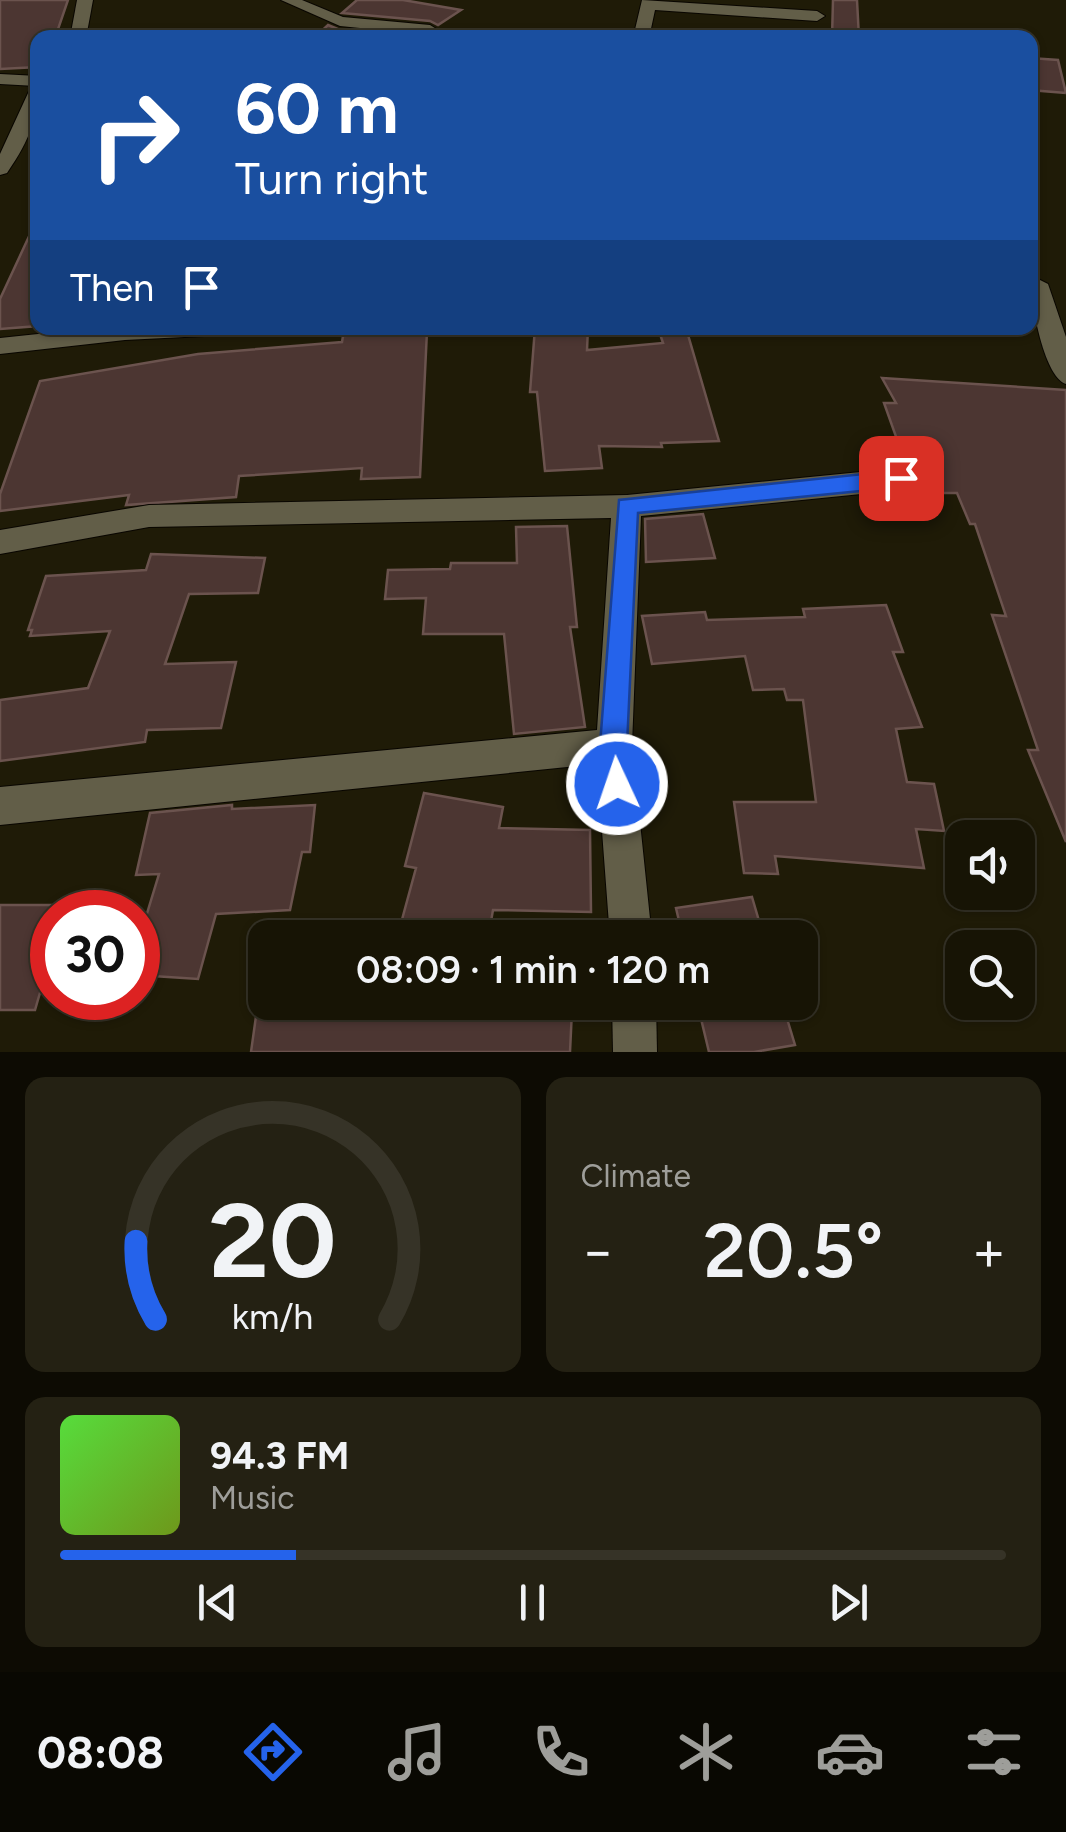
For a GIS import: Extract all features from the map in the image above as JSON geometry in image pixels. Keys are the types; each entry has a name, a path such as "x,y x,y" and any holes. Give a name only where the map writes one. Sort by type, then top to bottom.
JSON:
{"street":[{"path":"79,30 85,0"},
{"path":"289,0 340,21 430,30"},
{"path":"643,30 649,2 817,8"},
{"path":"0,79 30,81"},
{"path":"0,168 16,144 30,110"},
{"path":"1038,290 1066,375"},
{"path":"0,346 98,335"},
{"path":"0,542 148,516 340,515 627,506 901,478"},
{"path":"627,506 614,745 629,920"},
{"path":"0,806 614,745"},
{"path":"634,1020 635,1052"}],"building":[{"path":"0,0 68,0 58,30 30,30 30,67 0,69"},
{"path":"357,0 403,0 461,10 438,25 342,13"},
{"path":"833,0 857,0 859,30 832,30"},
{"path":"1038,59 1058,60 1066,93 1038,91"},
{"path":"30,234 30,327 0,329 0,299"},
{"path":"427,335 420,477 361,479 362,468 239,476 236,497 126,505 129,495 0,511 0,494 40,381 198,354 342,342 343,336"},
{"path":"534,335 588,335 587,350 663,343 660,335 688,335 719,441 661,443 662,447 599,446 602,468 545,471 537,392 530,392"},
{"path":"882,378 1066,390 1066,842 1028,750 1038,750 992,615 1006,616 975,524 970,524 957,493 911,493 918,477 912,467 901,464 900,459 904,459 884,403 896,403"},
{"path":"703,514 715,558 646,562 645,519"},
{"path":"567,526 577,627 570,627 585,727 514,734 504,634 423,634 426,598 385,599 388,570 450,569 451,563 517,563 516,527"},
{"path":"151,554 265,558 258,593 189,594 165,664 236,662 221,728 147,730 145,742 0,761 0,700 88,688 110,631 30,636 32,630 28,630 46,576 146,570"},
{"path":"886,605 903,652 893,652 922,727 896,729 907,782 934,784 944,831 916,829 924,868 775,856 778,874 744,873 734,802 816,802 803,700 787,700 784,689 753,690 745,656 652,664 642,616 705,612 707,620 805,617 803,609"},
{"path":"424,793 503,807 499,828 590,830 591,912 493,910 491,920 402,920 416,868 405,866"},
{"path":"232,805 232,809 315,805 310,852 302,852 290,910 216,914 198,979 160,976 160,890 154,890 159,874 136,875 150,813"},
{"path":"752,897 759,920 679,920 676,908"},
{"path":"0,905 30,905 30,1010 0,1010"},
{"path":"255,1020 572,1020 570,1052 251,1052"},
{"path":"701,1020 787,1020 795,1045 754,1052 709,1052"}],"route":[{"path":"617,784 614,745 627,506 901,478"}]}
